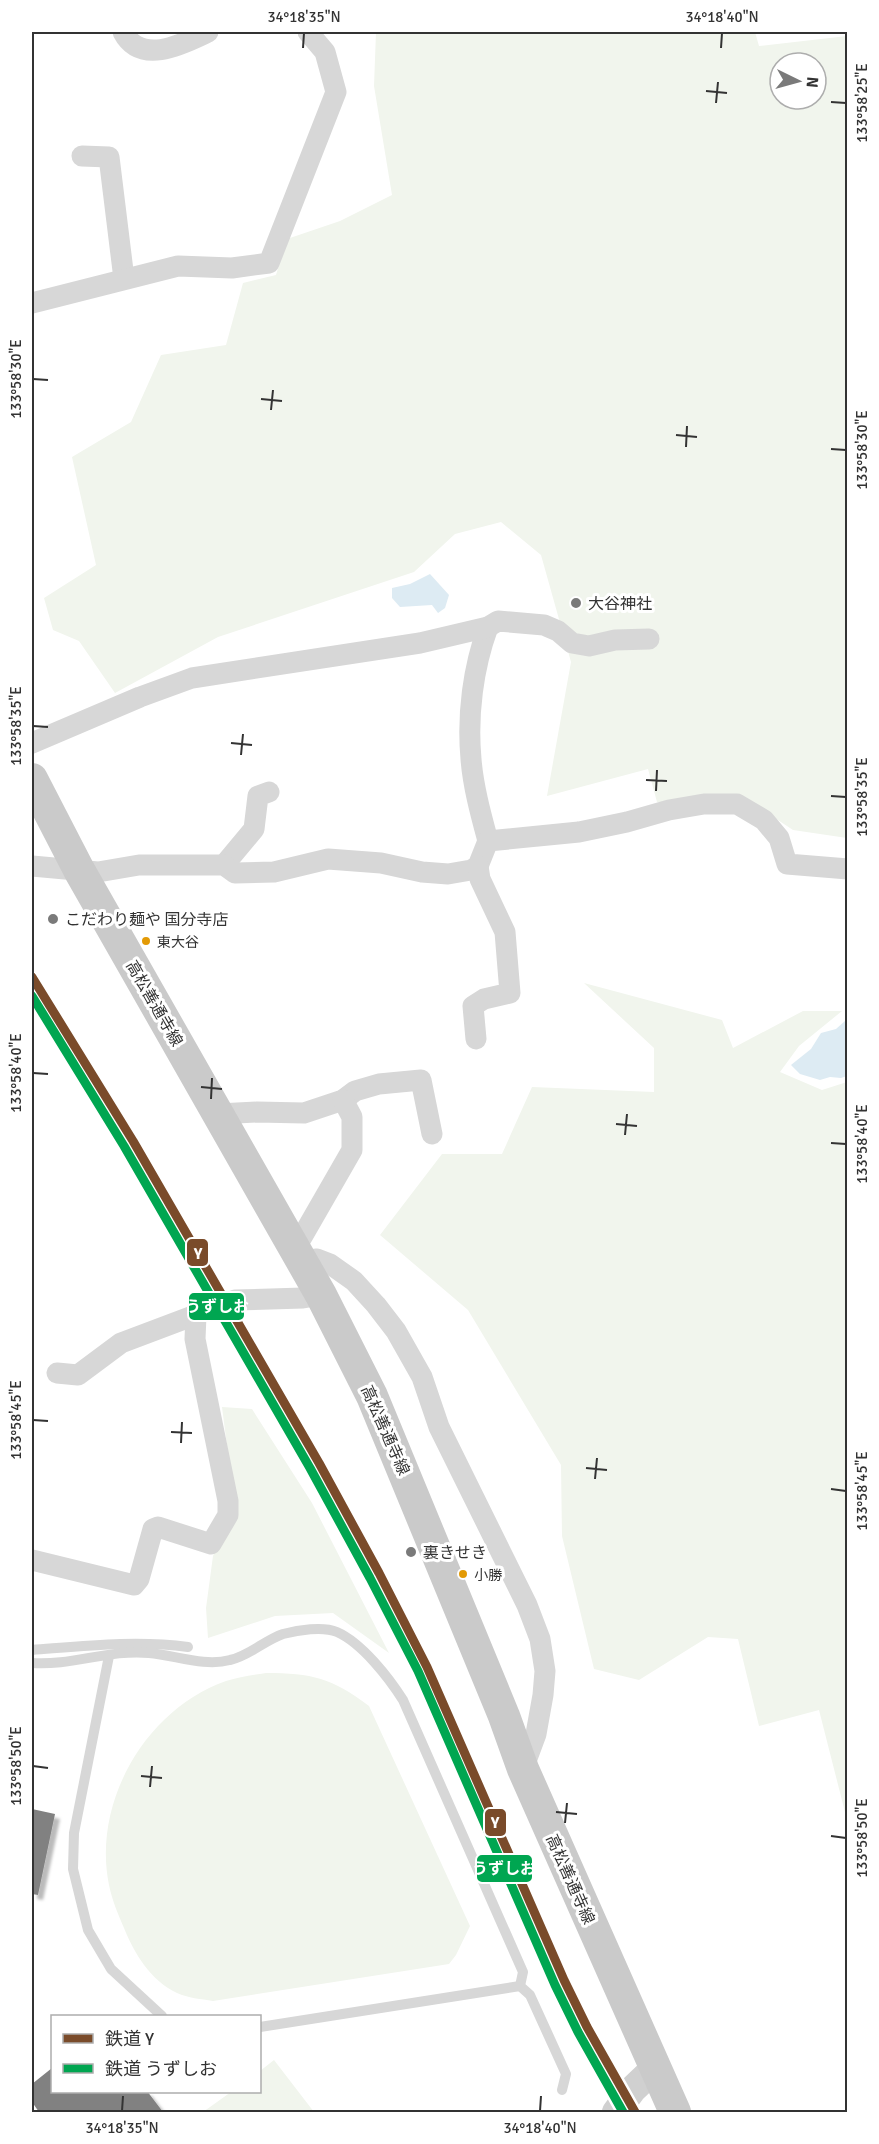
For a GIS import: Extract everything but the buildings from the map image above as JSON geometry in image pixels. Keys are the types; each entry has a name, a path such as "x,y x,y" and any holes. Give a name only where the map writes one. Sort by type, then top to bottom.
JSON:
{"main road":[{"name":"高松善通寺線","path":"32,779 79,870 321,1295 377,1407 504,1716 523,1769 675,2112"},
{"path":"616,2112 633,2089 655,2068"}],"street":[{"path":"123,32 127,40 140,47 163,50 178,46 208,32"},
{"path":"32,303 178,266 232,268 269,263 336,92 325,52 308,32"},
{"path":"82,156 109,157 124,279"},
{"path":"32,743 140,697 192,678 410,645 488,627 498,621 544,625 558,630 572,643 589,646 615,640 649,639"},
{"path":"476,1039 473,1006 484,999 510,993 505,932 480,879 478,866 488,841 471,762 469,738 478,654 488,627"},
{"path":"224,865 254,829 258,796 269,792"},
{"path":"488,841 579,832 704,804 736,804 764,820 779,838 787,864 848,869"},
{"path":"32,866 98,872 139,865 224,865 236,873 274,872 328,859 381,863 422,872 448,874 471,870 478,866"},
{"path":"218,1114 304,1113 343,1100 355,1091 379,1084 421,1080 432,1134"},
{"path":"343,1100 352,1117 352,1150 302,1237 297,1253 330,1264 354,1281 396,1331 422,1377 439,1427 527,1605 540,1639 544,1671 543,1695 536,1734 523,1769"},
{"path":"57,1373 78,1375 121,1343 236,1300 303,1298 321,1295"},
{"path":"32,1560 134,1584 139,1579 153,1529 158,1527 211,1544 228,1515 228,1501 195,1339 196,1315"}],"lane":[{"path":"32,1663 51,1664 146,1653 202,1662 231,1660 283,1635 307,1630 335,1631 353,1641 393,1684 403,1700 523,1972 520,1986"},
{"path":"32,1650 160,1643 188,1647"},
{"path":"48,1648 51,1664"},
{"path":"109,1656 74,1833 73,1869 88,1930 111,1969 161,2015"},
{"path":"261,2027 520,1986"},
{"path":"520,1986 530,1995 566,2074 562,2090"}],"shaded area":[{"path":"376,32 755,32 759,46 847,36 847,838 793,830 749,801 657,802 648,769 547,796 571,662 541,555 501,522 455,534 414,572 218,637 115,693 79,641 53,630 44,598 96,565 72,457 131,422 161,355 226,345 243,283 276,275 287,239 340,221 392,195 374,86"},
{"path":"430,574 449,595 445,608 438,613 432,605 400,607 392,598 392,588 410,584"},
{"path":"584,983 722,1020 733,1048 803,1011 842,1011 799,1046 780,1072 822,1090 847,1082 847,1820 819,1710 759,1726 738,1639 708,1637 639,1680 594,1669 562,1536 561,1465 468,1310 380,1235 442,1154 502,1154 532,1087 654,1092 654,1048"},
{"path":"845,1021 847,1026 847,1076 820,1080 800,1074 791,1065 811,1049 821,1033 836,1029"},
{"path":"222,1407 252,1409 312,1503 389,1653 333,1613 275,1616 208,1638 206,1608 213,1556 235,1508"},
{"path":"266,1673 296,1674 321,1679 344,1689 369,1706 470,1926 449,1964 213,2001 186,1996 168,1988 151,1974 138,1956 113,1902 109,1885 106,1854 109,1822 117,1791 131,1762 149,1736 172,1713 197,1694 226,1681"},
{"path":"274,2060 314,2112 203,2112 230,2093 261,2093 261,2070"}],"rail line":[{"name":"Y","path":"32,977 133,1141 319,1463 379,1573 427,1667 564,1980 587,2027 635,2112"},
{"name":"うずしお","path":"32,996 124,1146 310,1468 370,1578 418,1671 555,1985 578,2032 623,2112"}],"place":[{"name":"大谷神社","path":"576,603"},
{"name":"こだわり麺や 国分寺店","path":"53,919"},
{"name":"東大谷","path":"146,941"},
{"name":"裏きせき","path":"411,1552"},
{"name":"小勝","path":"463,1574"}]}
